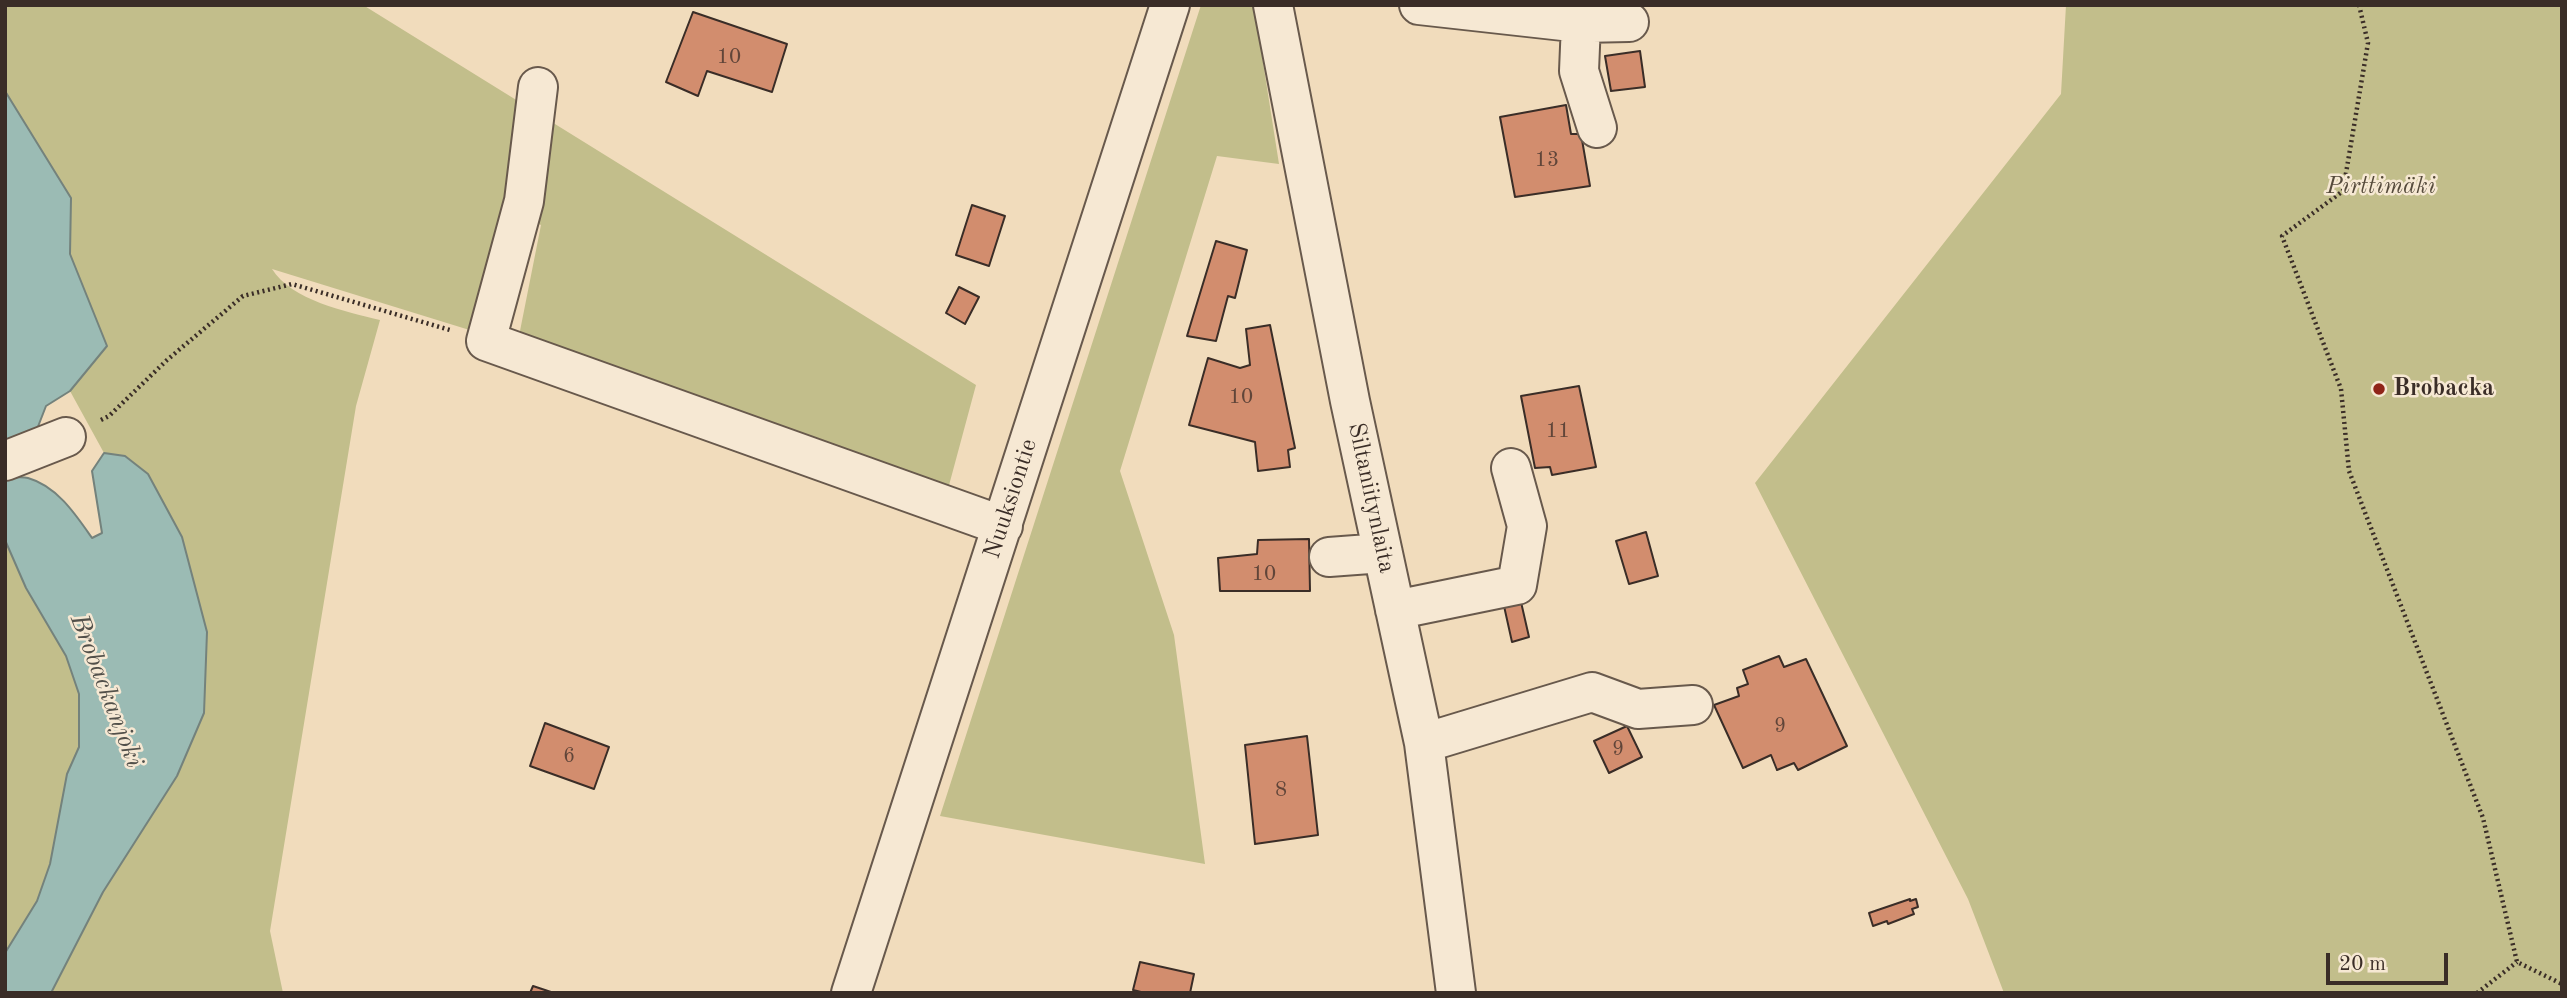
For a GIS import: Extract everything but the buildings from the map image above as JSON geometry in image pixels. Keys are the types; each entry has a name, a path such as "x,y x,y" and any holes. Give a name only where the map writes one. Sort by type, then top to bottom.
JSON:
{"street":[{"name":"Nuuksiontie","path":"851,993 1170,5"},
{"name":"Siltaniitynlaita","path":"1273,5 1350,401 1424,743 1456,993"},
{"path":"1419,5 1581,23 1629,22"},
{"path":"1581,23 1579,71 1597,128"},
{"path":"538,87 524,201 486,341 1003,526"},
{"path":"5,461 66,438"},
{"path":"1395,610 1517,585 1527,526 1511,468"},
{"path":"1329,557 1383,553"},
{"path":"1424,743 1592,692 1638,709 1693,705"}],"path":[{"path":"2359,5 2368,43 2343,191 2282,236 2341,389 2349,471 2483,818 2517,962"},
{"path":"66,438 109,416 167,360 243,296 292,284 486,341"},
{"path":"2517,962 2562,984"},
{"path":"2477,993 2517,962"}],"green space":[{"path":"5,5 363,5 976,385 948,489 519,336 541,225 511,212 476,332 272,269 281,280 306,297 336,309 380,320 356,406 270,931 283,993 51,993 103,892 177,776 204,713 207,632 182,537 148,474 125,456 104,453 70,391 107,346 70,254 71,198 5,91"},
{"path":"1201,5 1254,5 1279,164 1217,156 1120,471 1174,635 1205,864 940,816"},
{"name":"Pirttimäki","path":"2066,5 2562,5 2562,993 2004,993 1968,899 1755,483 2061,94"},
{"path":"5,540 26,588 66,656 79,694 79,747 67,774 50,864 37,901 5,953"}],"water":[{"path":"5,91 71,198 70,254 107,346 70,391 46,406 32,442 5,452"},
{"name":"Brobackanjoki","path":"104,453 125,456 148,474 182,537 207,632 204,713 177,776 103,892 51,993 5,993 5,953 37,901 50,864 67,774 79,747 79,694 66,656 26,588 5,540 5,478 28,478 57,494 92,538 102,533 92,471"}],"place":[{"name":"Brobacka","path":"2379,389"}]}
